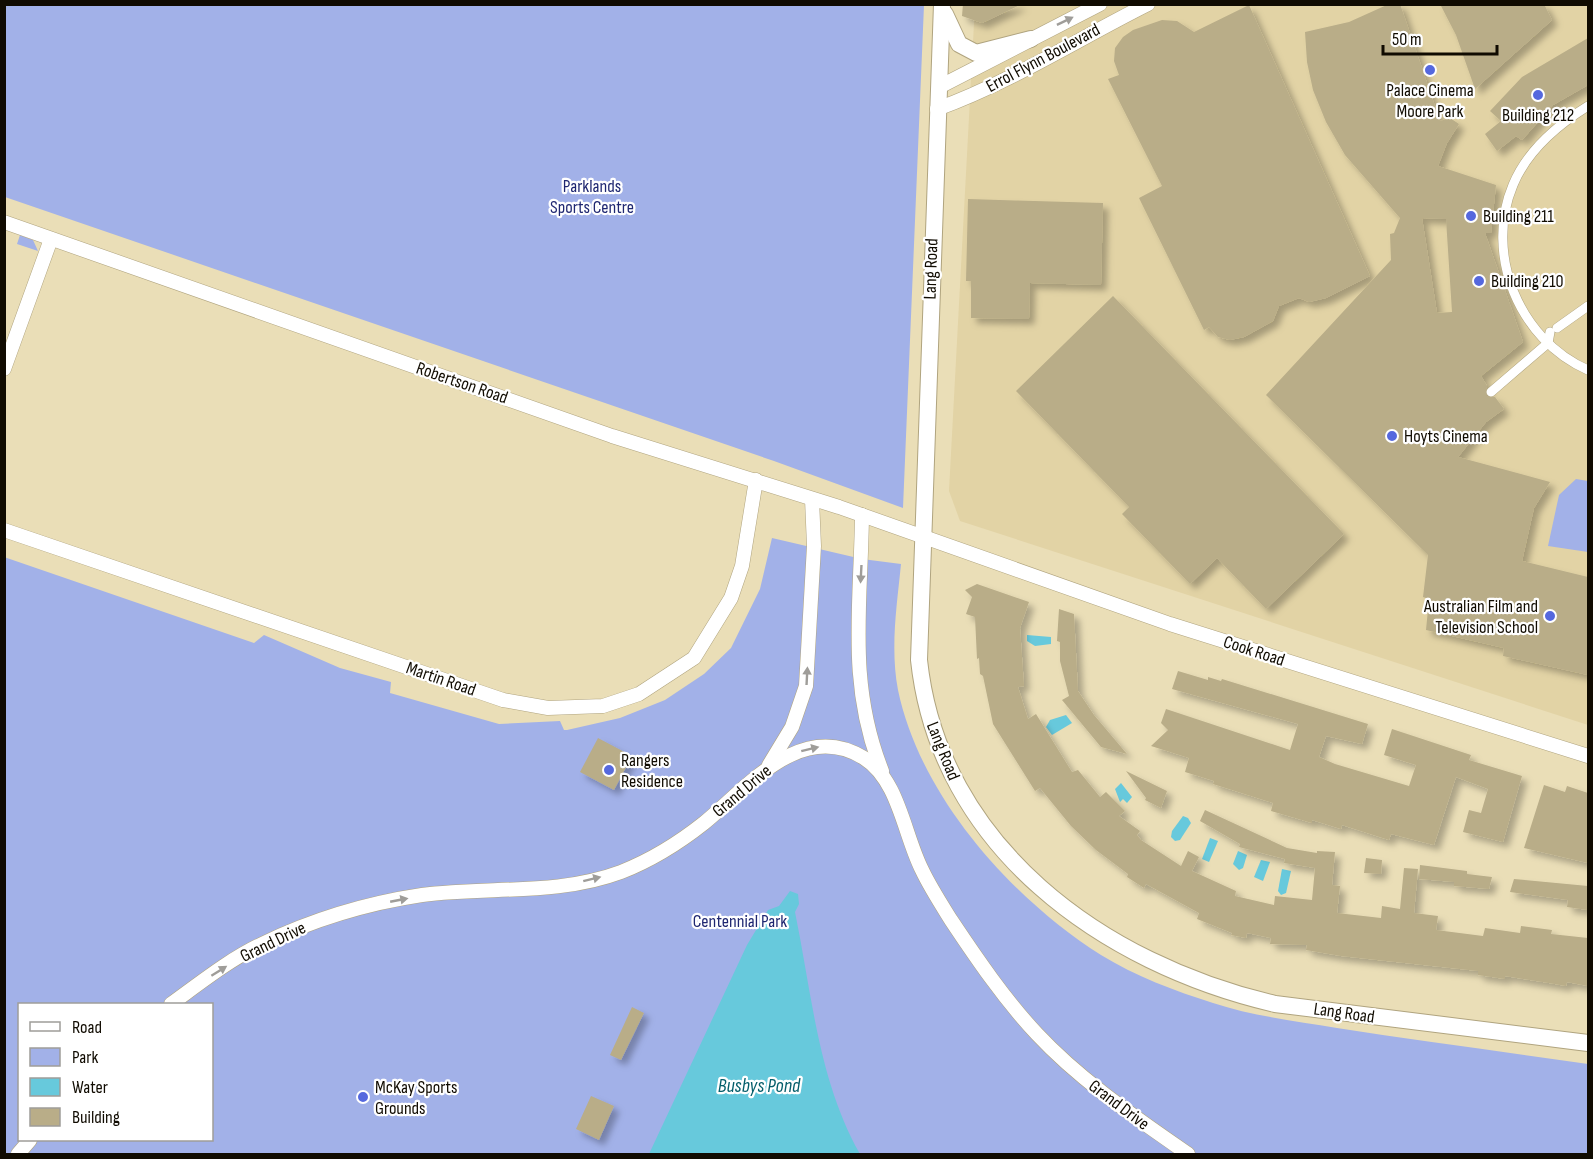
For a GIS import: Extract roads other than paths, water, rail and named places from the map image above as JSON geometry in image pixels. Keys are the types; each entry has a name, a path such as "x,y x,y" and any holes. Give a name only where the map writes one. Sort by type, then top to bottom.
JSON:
{"street":[{"path":"942,4 954,38 965,49 981,53 1031,39"},
{"name":"Lang Road","path":"942,4 919,660 928,714 946,764 977,816 1025,873 1081,920 1110,940 1168,970 1250,998 1392,1020 1588,1043"},
{"name":"Errol Flynn Boulevard","path":"939,87 1100,4"},
{"name":"Errol Flynn Boulevard","path":"937,109 1051,57 1082,37 1148,4"},
{"path":"1588,106 1558,126 1533,155 1513,184 1502,223 1502,254 1512,290 1528,320 1548,343 1574,363 1588,370"},
{"name":"Robertson Road","path":"4,222 612,436 756,480 922,536"},
{"path":"4,369 51,239"},
{"path":"1491,392 1548,343 1554,330 1588,306"},
{"name":"Martin Road","path":"4,530 503,700 549,708 603,706 639,694 694,658 731,598 742,566 756,480"},
{"path":"768,767 792,727 806,686 814,546 812,499"},
{"path":"862,515 858,675 875,754 883,775"},
{"name":"Cook Road","path":"922,536 1170,624 1588,756"},
{"name":"Grand Drive","path":"174,1003 260,945 313,922 367,906 422,895 564,886 620,872 656,854 702,824 768,767 804,750 831,747 862,756 883,775 922,871 953,923 1015,1007 1067,1064 1114,1103 1188,1155"},
{"path":"18,1155 29,1141"}],"water":[{"path":"1027,635 1051,637 1051,644 1035,646 1027,641"},
{"path":"1066,715 1072,723 1052,735 1046,727 1050,720"},
{"path":"1121,783 1132,797 1127,803 1123,799 1120,802 1115,789"},
{"path":"1183,816 1191,823 1180,840 1175,841 1171,837 1172,831"},
{"path":"1210,838 1218,841 1209,862 1202,859"},
{"path":"1238,851 1247,855 1243,868 1239,870 1233,864"},
{"path":"1261,860 1270,862 1263,881 1254,877"},
{"path":"1282,869 1291,871 1286,893 1281,895 1278,891"},
{"name":"Busbys Pond","path":"790,891 798,894 799,904 795,912 825,1067 846,1126 860,1154 649,1154 747,945 768,910 779,906"}],"place":[{"name":"Palace Cinema Moore Park","path":"1430,70"},
{"name":"Building 212","path":"1538,95"},
{"name":"Building 211","path":"1471,216"},
{"name":"Building 210","path":"1479,281"},
{"name":"Hoyts Cinema","path":"1392,436"},
{"name":"Australian Film and Television School","path":"1550,616"},
{"name":"Rangers Residence","path":"609,770"},
{"name":"McKay Sports Grounds","path":"363,1097"}],"park label":[{"name":"Parklands Sports Centre","path":"592,196"},
{"name":"Centennial Park","path":"740,921"}]}
